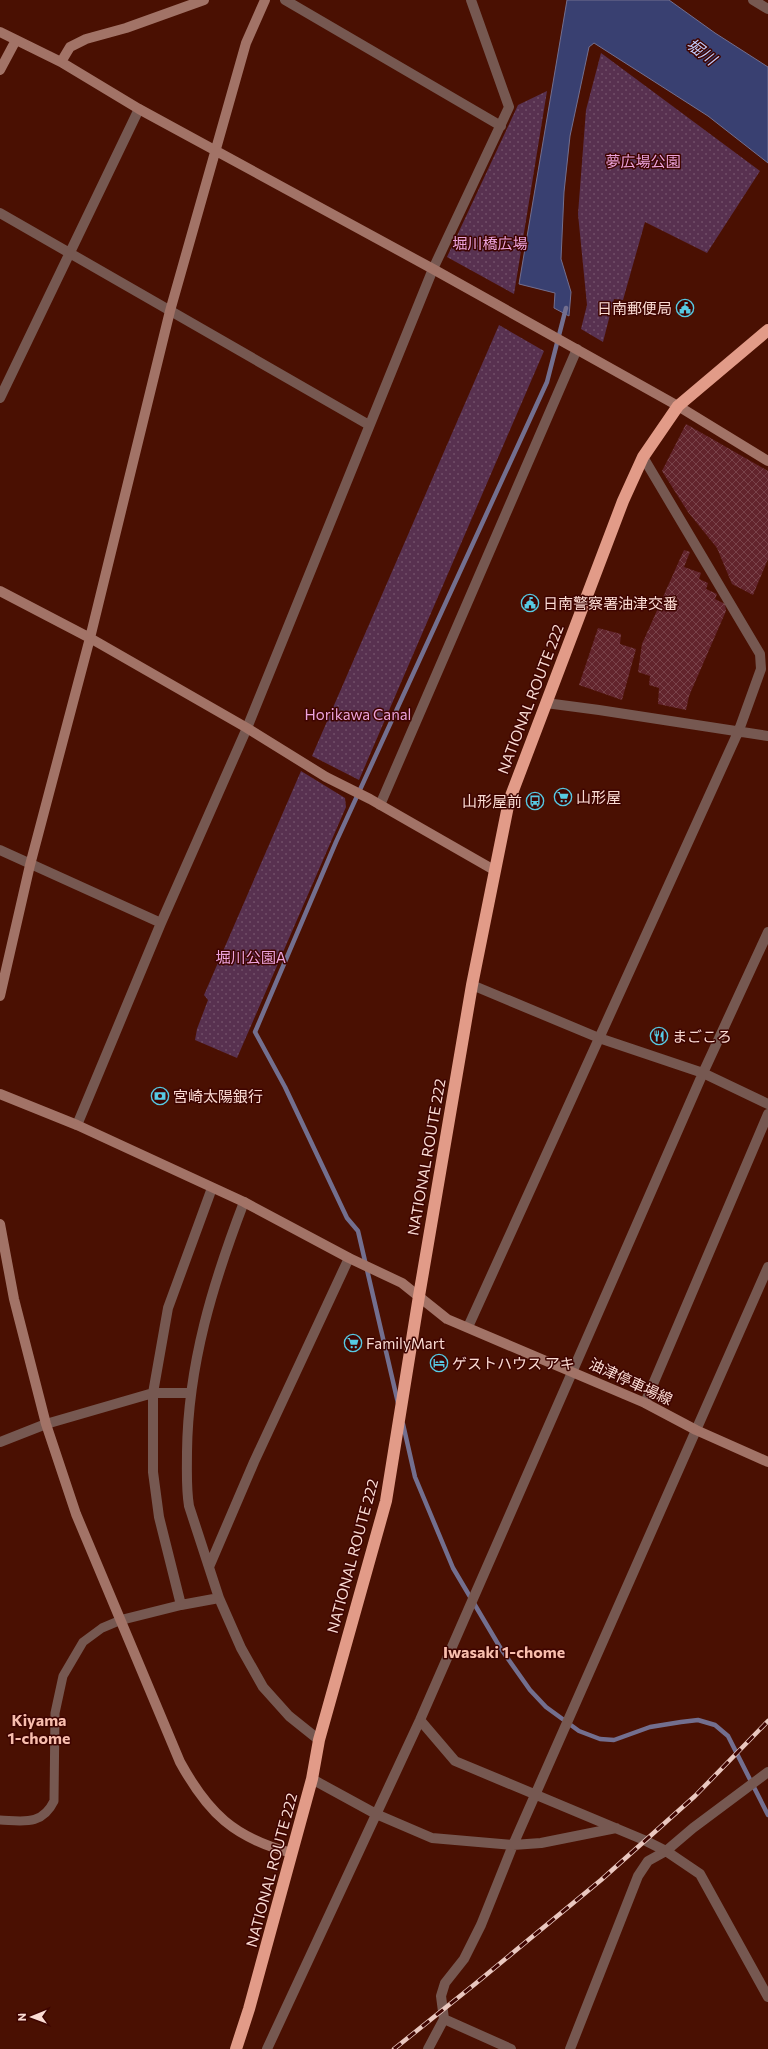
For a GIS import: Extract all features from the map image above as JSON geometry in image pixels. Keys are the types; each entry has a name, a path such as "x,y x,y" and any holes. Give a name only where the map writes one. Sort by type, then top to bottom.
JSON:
{"highway":[{"name":"NATIONAL ROUTE 222","path":"236,2049 249,2009 292,1853 312,1778 319,1740 386,1501 472,984 509,801 623,501 643,457 678,406 768,330"}],"street":[{"path":"61,62 70,47 86,39 126,28 204,0"},
{"path":"0,996 30,865 90,638 170,311 246,43 265,0"},
{"path":"285,0 500,126"},
{"path":"76,1125 161,923 247,728 433,269 509,107 471,0"},
{"path":"753,0 768,9"},
{"path":"0,32 61,62 138,109 433,269 678,406 768,461"},
{"path":"0,70 16,40"},
{"path":"0,398 138,109"},
{"path":"0,213 68,254 369,425"},
{"path":"380,805 572,347"},
{"path":"468,1327 738,730 761,669 760,654 643,457"},
{"path":"0,591 90,638 247,728 326,777 370,799 494,870"},
{"path":"546,703 738,730 768,736"},
{"path":"0,850 30,865 161,923"},
{"path":"267,2049 420,1720 703,1073 768,932"},
{"path":"472,984 599,1038 703,1073 768,1104"},
{"name":"油津停車場線","path":"0,1094 76,1125 244,1202 349,1258 402,1283 447,1319 573,1371 645,1403 696,1430 768,1462"},
{"path":"645,1403 768,1114"},
{"path":"181,1605 160,1517 154,1472 153,1394 168,1308 212,1188"},
{"path":"244,1202 221,1262 204,1321 194,1370 187,1427 186,1492 218,1598 241,1648 263,1687 289,1716 319,1740"},
{"path":"0,1224 14,1299 46,1424 76,1514 180,1762 196,1790 212,1810 249,1838 271,1848 292,1853"},
{"path":"209,1567 254,1462 349,1258"},
{"path":"428,2049 444,2019 441,1996 445,1983 464,1959 481,1925 513,1845 768,1267"},
{"path":"0,1442 46,1424 153,1394 191,1393"},
{"path":"121,1620 181,1605 218,1598"},
{"path":"420,1720 455,1761 616,1828 666,1852 700,1874 768,1997"},
{"path":"570,2049 638,1876 648,1861 666,1852 693,1828 768,1772"},
{"path":"312,1778 376,1814 432,1838 513,1845 541,1843 616,1828"},
{"path":"444,2019 511,2049"}],"lane":[{"path":"0,1820 39,1819 49,1812 54,1802 55,1713 63,1676 83,1642 102,1628 121,1620"}],"green space":[{"name":"夢広場公園","path":"601,53 760,171 707,253 645,222 623,300 614,299 603,342 581,329 587,305 578,214 586,110"},
{"name":"堀川橋広場","path":"547,91 514,294 447,257 518,105"},
{"name":"Horikawa Canal","path":"499,325 544,351 359,780 312,756"},
{"name":"堀川公園A","path":"301,771 345,798 346,807 237,1058 195,1040 197,1029 208,1000 204,995"}],"water":[{"name":"堀川","path":"567,0 669,0 715,33 768,67 768,163 708,116 594,43 589,47 570,136 564,192 561,259 571,292 569,316 554,308 555,293 519,284"}],"building":[{"path":"686,424 768,471 768,559 753,595 732,584 717,548 688,512 662,471"},
{"path":"684,550 690,552 684,567 701,573 699,579 708,583 706,589 717,594 715,599 725,604 726,611 689,696 686,710 658,704 659,688 649,685 650,676 638,672 642,644"},
{"path":"598,628 621,634 620,644 636,649 622,700 579,685"}],"waterway":[{"path":"398,1403 358,1231 347,1218 285,1087 255,1032 336,842 547,382 566,308"},
{"path":"403,1424 415,1477 453,1568 501,1649 530,1690 546,1707 579,1731 600,1739 614,1740 650,1727 681,1722 698,1720 715,1725 728,1736 768,1815"}],"railway":[{"path":"394,2049 601,1880 695,1796 768,1721"}],"place":[{"name":"日南郵便局","path":"685,308"},
{"name":"日南警察署油津交番","path":"530,603"},
{"name":"山形屋","path":"563,797"},
{"name":"山形屋前","path":"535,801"},
{"name":"まごころ","path":"659,1036"},
{"name":"宮崎太陽銀行","path":"160,1096"},
{"name":"FamilyMart","path":"353,1343"},
{"name":"ゲストハウス アキ","path":"439,1363"}],"district":[{"name":"Iwasaki 1-chome","path":"504,1651"},
{"name":"Kiyama 1-chome","path":"39,1728"}]}
